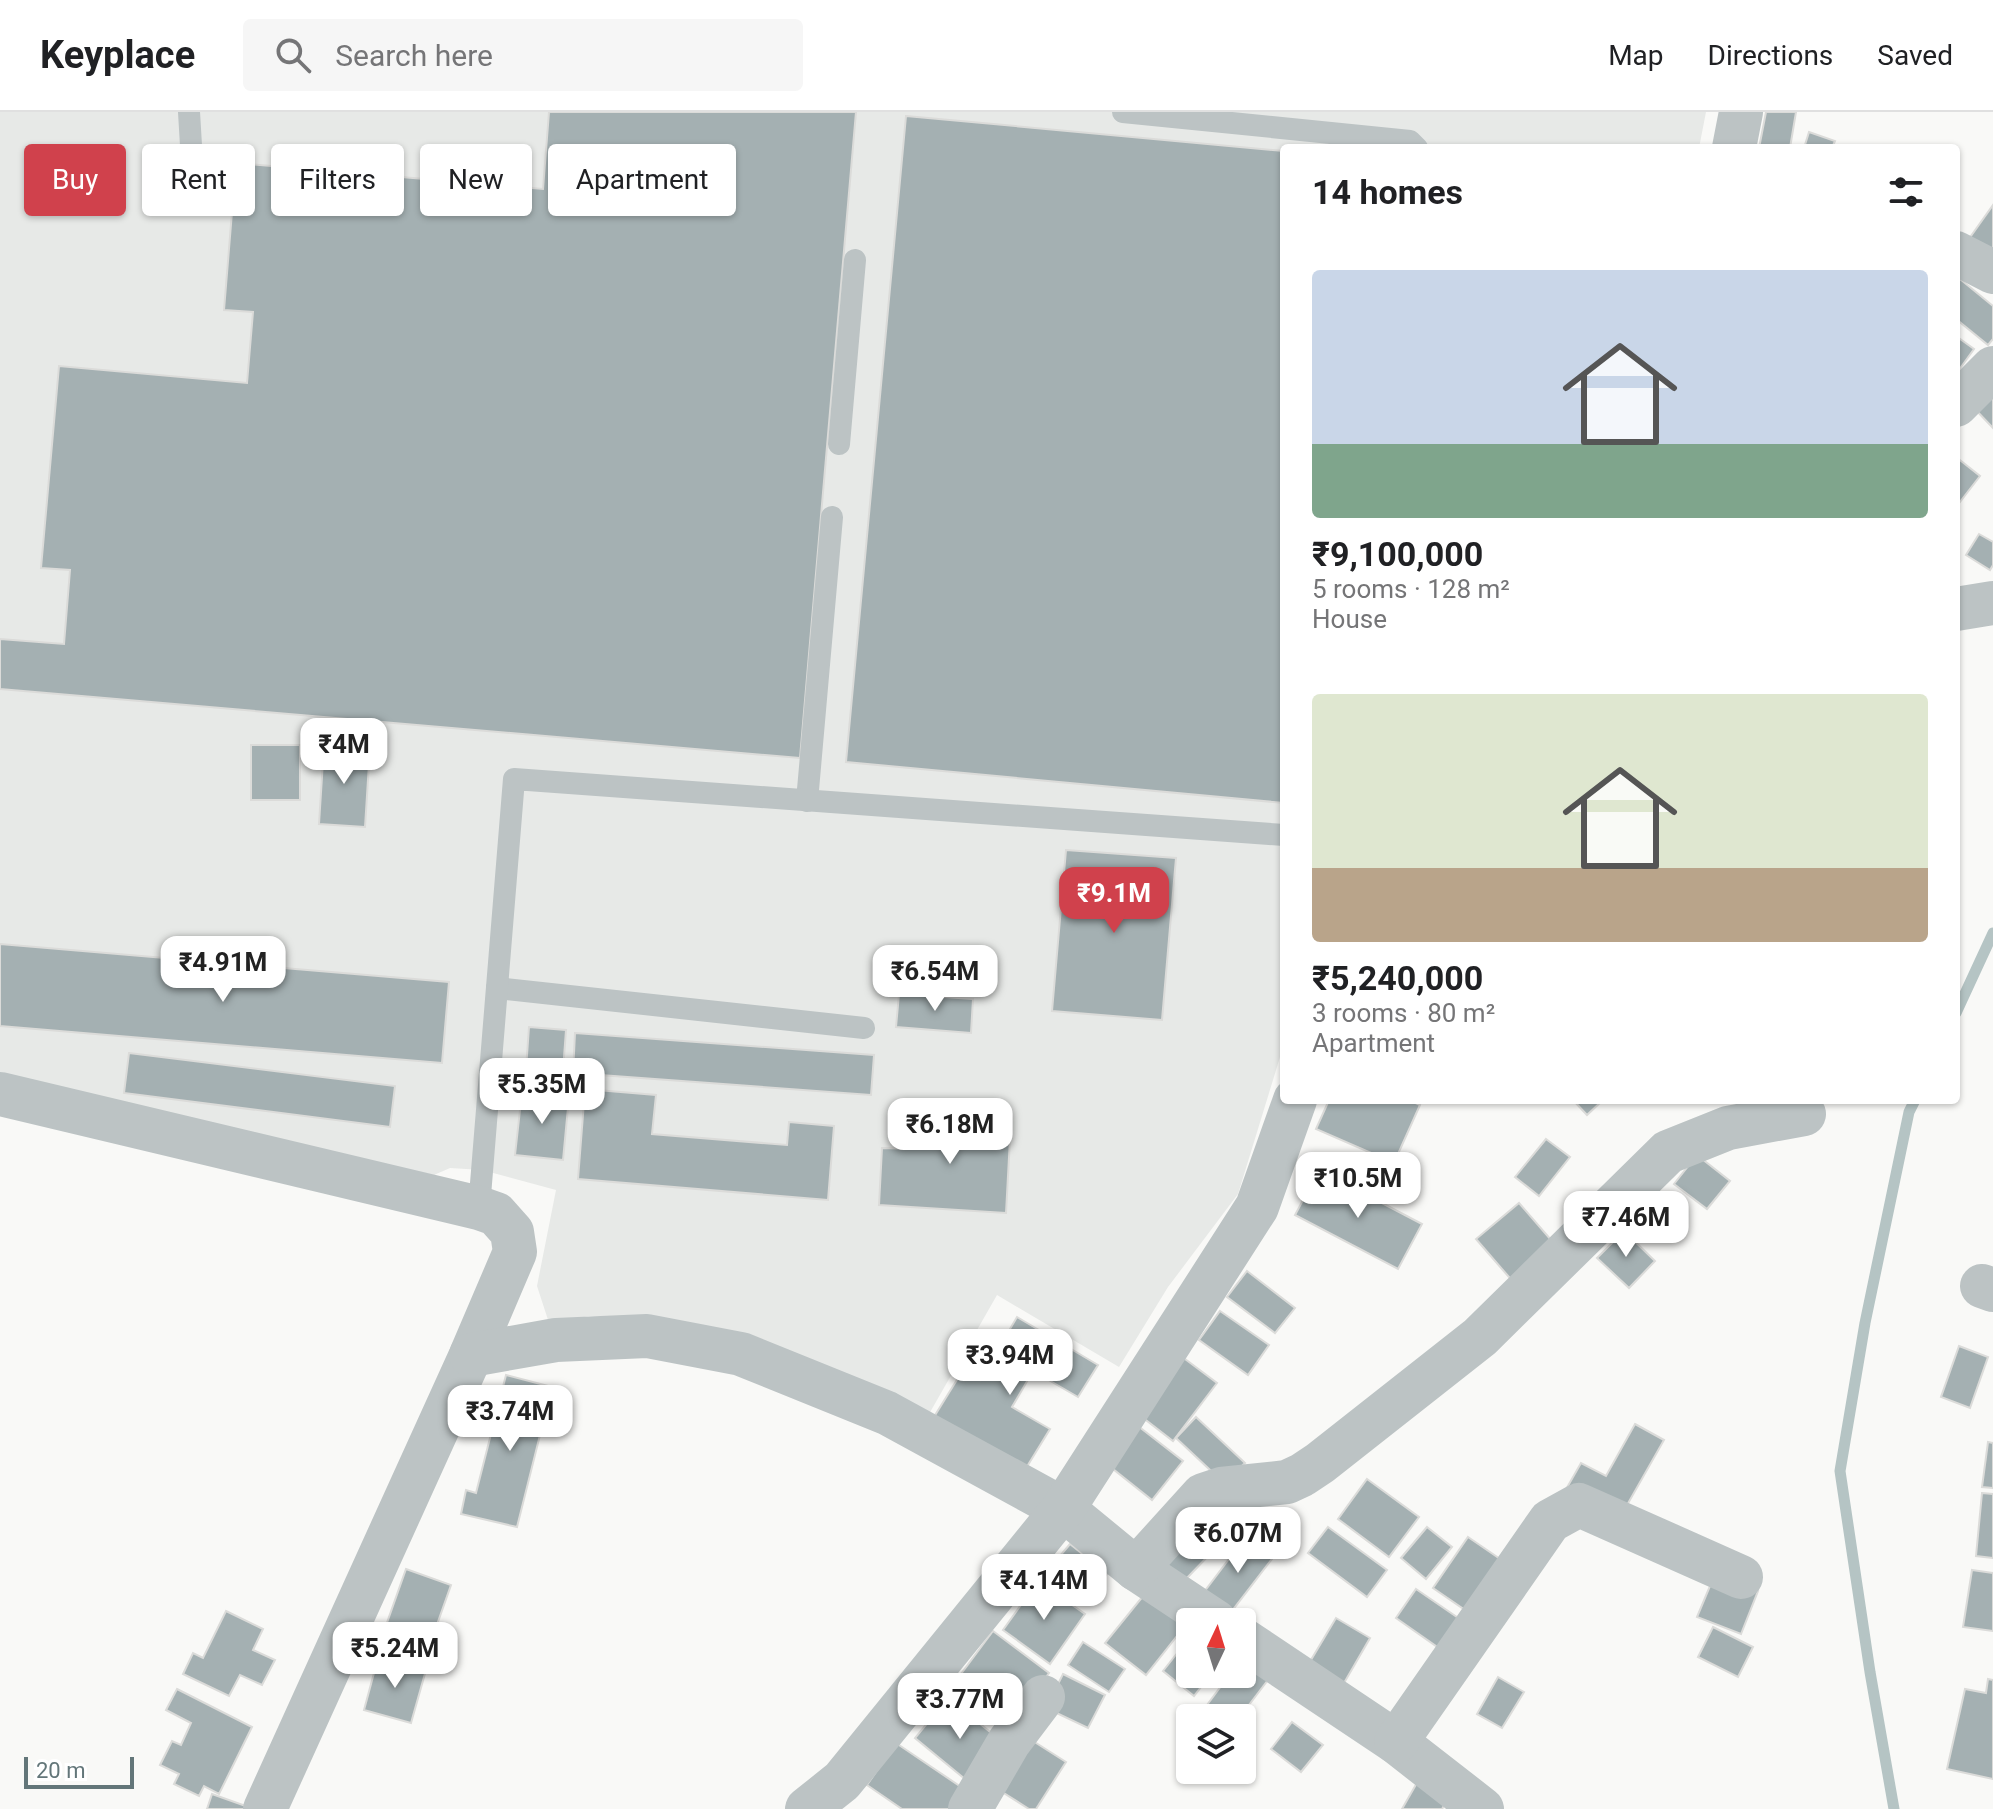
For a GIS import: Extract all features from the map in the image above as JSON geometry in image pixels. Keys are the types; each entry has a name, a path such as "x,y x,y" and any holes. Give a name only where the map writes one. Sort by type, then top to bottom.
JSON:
{"street":[{"path":"1735,144 1741,112"},
{"path":"1960,255 1993,272"},
{"path":"1960,401 1993,368"},
{"path":"0,1094 479,1208 496,1214 512,1232 515,1252 471,1355 265,1809"},
{"path":"807,1809 842,1781 1063,1509 1257,1207 1294,1104"},
{"path":"1136,1569 1203,1495 1221,1489 1287,1482 1320,1463 1480,1337 1668,1152 1728,1128 1804,1114"},
{"path":"471,1355 556,1340 647,1336 741,1354 887,1413 1063,1509 1136,1569 1195,1608"},
{"path":"1396,1742 1550,1521 1579,1505 1741,1577"},
{"path":"1256,1648 1396,1742 1482,1809"},
{"path":"970,1809 1009,1742 1043,1697"}],"lane":[{"path":"189,112 191,144"},
{"path":"1123,112 1410,141 1413,144"},
{"path":"839,444 855,260"},
{"path":"807,801 832,517"},
{"path":"479,1208 514,779 1280,835"},
{"path":"497,988 864,1028"}],"shaded area":[{"path":"0,112 1706,112 1700,144 1280,144 1280,1057 1238,1194 1168,1287 1119,1367 997,1295 929,1414 661,1319 588,1316 550,1326 537,1286 556,1190 482,1170 450,1168 434,1175 0,1080"}],"building":[{"path":"549,112 856,112 800,758 0,689 0,639 64,644 70,570 41,568 59,366 247,383 253,312 224,310 232,216 255,216 255,165 271,166 271,216 404,216 404,177 420,179 420,216 532,216 532,188 543,189"},
{"path":"1766,112 1796,112 1791,144 1760,144"},
{"path":"906,116 1280,151 1280,803 846,762"},
{"path":"1809,132 1835,141 1834,144 1805,144"},
{"path":"1993,205 1993,263 1966,243"},
{"path":"1960,279 1993,306 1993,339 1988,345 1960,322"},
{"path":"1960,339 1974,349 1960,368"},
{"path":"1993,385 1993,428 1972,406"},
{"path":"1960,460 1980,476 1960,502"},
{"path":"1979,534 1993,542 1993,565 1990,570 1966,555"},
{"path":"251,745 300,745 300,800 251,800"},
{"path":"324,745 370,748 365,827 319,824"},
{"path":"1066,850 1176,858 1162,1020 1052,1011"},
{"path":"0,944 449,982 442,1063 0,1026"},
{"path":"899,994 973,999 971,1033 896,1027"},
{"path":"529,1027 566,1030 563,1071 526,1069"},
{"path":"575,1033 874,1055 871,1095 573,1073"},
{"path":"129,1053 395,1086 390,1127 124,1093"},
{"path":"585,1089 656,1095 652,1134 787,1145 789,1122 834,1126 828,1200 578,1179"},
{"path":"522,1092 569,1097 563,1160 515,1155"},
{"path":"1327,1104 1420,1105 1394,1163 1316,1129"},
{"path":"1577,1104 1599,1104 1587,1115"},
{"path":"916,1114 1011,1120 1006,1213 879,1205 882,1148 914,1149"},
{"path":"1546,1139 1570,1157 1539,1196 1515,1177"},
{"path":"1697,1155 1730,1181 1707,1209 1674,1184"},
{"path":"1319,1170 1422,1224 1398,1269 1295,1215"},
{"path":"1519,1203 1558,1248 1515,1284 1476,1239"},
{"path":"1624,1231 1655,1261 1629,1288 1597,1258"},
{"path":"1247,1271 1295,1308 1275,1333 1227,1297"},
{"path":"1220,1311 1269,1345 1248,1375 1199,1340"},
{"path":"1017,1317 1098,1365 1078,1397 1033,1371 1012,1407 1050,1429 1020,1478 929,1425 963,1370 980,1380"},
{"path":"1959,1346 1988,1357 1970,1408 1941,1397"},
{"path":"1177,1353 1217,1383 1173,1441 1133,1410"},
{"path":"506,1375 552,1387 517,1527 461,1514 466,1490 476,1493"},
{"path":"1196,1417 1245,1463 1224,1483 1176,1438"},
{"path":"1635,1424 1664,1440 1618,1521 1565,1491 1581,1463 1606,1476"},
{"path":"1138,1426 1183,1461 1152,1500 1108,1465"},
{"path":"1988,1442 1993,1443 1993,1488 1982,1487"},
{"path":"1367,1479 1419,1517 1389,1557 1338,1519"},
{"path":"1216,1493 1244,1519 1184,1581 1156,1555"},
{"path":"1982,1493 1993,1494 1993,1558 1976,1556"},
{"path":"1328,1527 1387,1570 1367,1597 1308,1553"},
{"path":"1427,1527 1452,1547 1426,1579 1401,1558"},
{"path":"1248,1534 1275,1555 1234,1608 1217,1608 1201,1596"},
{"path":"1468,1537 1503,1561 1468,1612 1433,1588"},
{"path":"1070,1544 1107,1574 1086,1599 1049,1569"},
{"path":"406,1569 451,1585 428,1650 383,1634"},
{"path":"1972,1570 1993,1573 1993,1631 1963,1627"},
{"path":"1715,1574 1758,1591 1741,1634 1697,1617"},
{"path":"1038,1581 1085,1614 1050,1664 1003,1630"},
{"path":"1152,1585 1181,1608 1176,1608 1176,1637 1146,1675 1105,1643"},
{"path":"1416,1589 1467,1624 1446,1653 1396,1618"},
{"path":"226,1611 263,1629 253,1650 275,1660 262,1685 240,1675 229,1696 183,1674 193,1653 203,1658"},
{"path":"1336,1618 1370,1638 1340,1690 1305,1670"},
{"path":"1713,1627 1753,1647 1738,1677 1698,1657"},
{"path":"993,1631 1049,1673 1010,1724 955,1682"},
{"path":"1083,1642 1125,1669 1109,1692 1068,1665"},
{"path":"1176,1655 1176,1681 1163,1671"},
{"path":"378,1658 426,1670 411,1723 364,1710"},
{"path":"1256,1667 1271,1676 1250,1704 1208,1704 1220,1688 1256,1688"},
{"path":"1063,1674 1105,1695 1088,1728 1046,1708"},
{"path":"1498,1677 1524,1692 1502,1728 1477,1714"},
{"path":"1988,1679 1993,1680 1993,1779 1947,1769 1965,1689 1986,1693"},
{"path":"1184,1688 1200,1688 1194,1696"},
{"path":"177,1689 252,1727 219,1794 204,1786 199,1796 174,1784 179,1774 160,1765 172,1741 181,1745 191,1723 166,1710"},
{"path":"948,1698 1005,1744 971,1784 915,1738"},
{"path":"1292,1722 1323,1745 1301,1772 1271,1749"},
{"path":"1022,1734 1066,1762 1036,1809 1029,1809 991,1785"},
{"path":"896,1743 967,1791 955,1809 902,1809 867,1785"},
{"path":"1422,1774 1452,1792 1442,1809 1402,1809"},
{"path":"212,1794 254,1809 207,1809"}],"waterway":[{"path":"1960,1004 1993,933"},
{"path":"1894,1809 1840,1471 1865,1323 1913,1104"}]}
